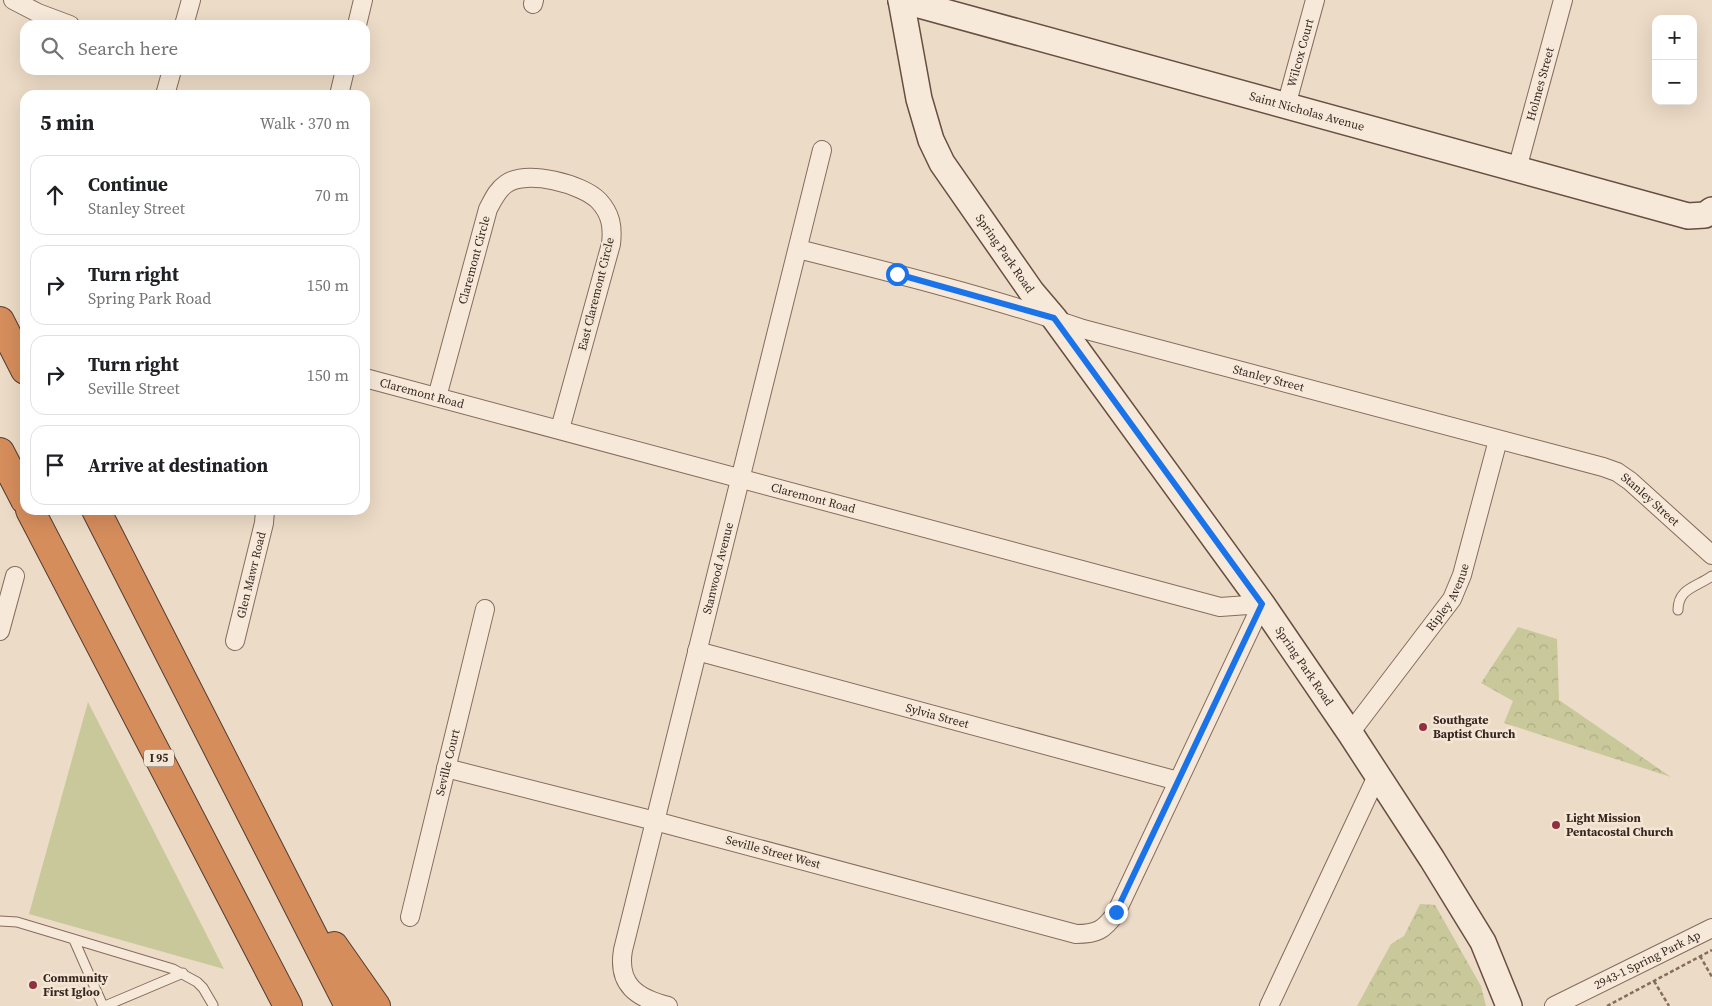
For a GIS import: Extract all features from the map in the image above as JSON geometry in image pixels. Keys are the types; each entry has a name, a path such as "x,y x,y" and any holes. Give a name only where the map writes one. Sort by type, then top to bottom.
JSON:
{"highway":[{"path":"0,321 20,360"},
{"path":"0,452 20,490"},
{"name":"I 95","path":"33,515 288,1006"},
{"path":"99,515 349,1006"},
{"path":"276,864 376,1006"}],"main road":[{"name":"Saint Nicholas Avenue","path":"901,0 1688,216 1704,215 1712,210"},
{"name":"Spring Park Road","path":"901,0 919,99 931,140 942,163 1020,275 1054,318 1262,604 1350,733 1483,942 1509,1006"}],"street":[{"path":"14,0 38,13 57,20"},
{"path":"185,20 191,0"},
{"path":"357,20 363,0"},
{"name":"Wilcox Court","path":"1286,106 1315,0"},
{"name":"Holmes Street","path":"1517,169 1563,0"},
{"path":"166,90 171,75"},
{"path":"340,90 344,75"},
{"name":"Stanwood Avenue","path":"668,1006 651,1002 628,986 621,964 623,950 822,150"},
{"name":"Claremont Circle","path":"437,397 488,209 496,194 506,183 518,178 536,177 563,184"},
{"name":"East Claremont Circle","path":"560,430 611,244 613,228 608,213 598,200 583,190 563,184"},
{"name":"Stanley Street","path":"798,249 897,274 1054,318 1083,329 1603,467 1617,472 1630,482 1712,555"},
{"name":"Claremont Road","path":"370,379 1220,607 1262,604"},
{"name":"Ripley Avenue","path":"1350,733 1452,599 1462,575 1498,440"},
{"name":"Glen Mawr Road","path":"235,641 265,515"},
{"path":"0,631 15,576"},
{"path":"1178,780 1262,604"},
{"name":"Seville Court","path":"410,917 485,609"},
{"name":"Sylvia Street","path":"697,651 1178,780"},
{"name":"Seville Street West","path":"446,768 656,821 1076,934 1088,934 1099,931 1109,923 1116,912 1178,780"},
{"path":"1269,1006 1377,776"},
{"name":"2943-1 Spring Park Ap","path":"1554,1006 1712,928"}],"lane":[{"path":"1678,610 1678,602 1681,595 1712,576"},
{"path":"0,921 17,922 183,973 203,988 215,1004"},
{"path":"74,940 104,1006 183,973"}],"path":[{"path":"1607,1006 1712,950"},
{"path":"1700,956 1712,977"},
{"path":"1654,980 1669,1006"}],"green space":[{"path":"1518,627 1557,639 1559,700 1671,777 1504,723 1513,701 1481,683"},
{"path":"88,702 224,969 29,914"},
{"path":"1420,904 1435,905 1481,986 1486,1006 1357,1006 1391,944 1404,936"}],"place":[{"name":"Southgate Baptist Church","path":"1423,727"},
{"name":"Light Mission Pentacostal Church","path":"1556,825"},
{"name":"Community First Igloo","path":"33,985"}],"route":[{"path":"897,274 1054,318 1262,604 1116,912"}]}
